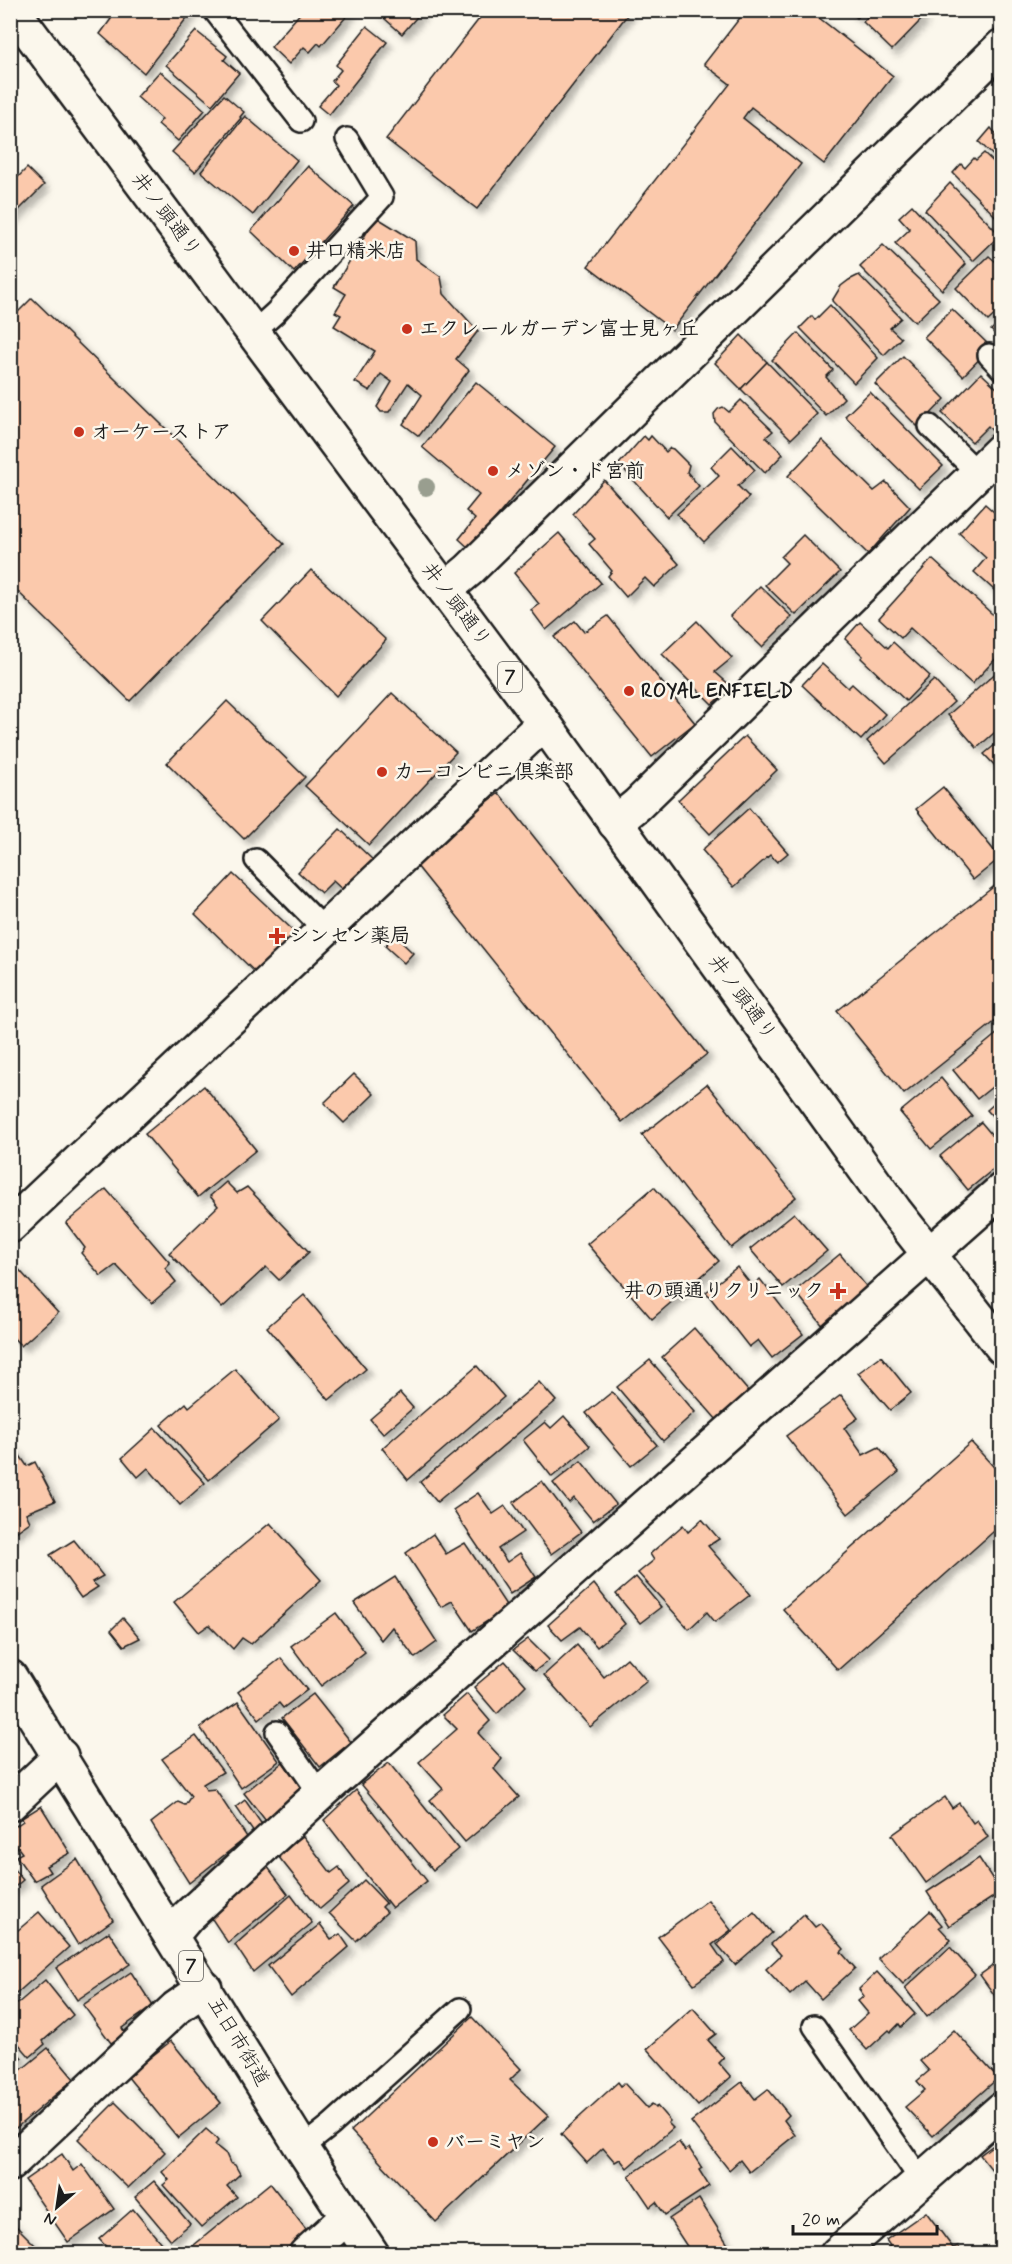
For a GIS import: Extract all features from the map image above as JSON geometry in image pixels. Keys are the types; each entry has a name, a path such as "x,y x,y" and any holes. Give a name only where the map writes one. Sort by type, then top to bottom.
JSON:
{"street":[{"name":"井ノ頭通り","path":"13,10 544,723 928,1253 1002,1347"},
{"path":"445,590 469,570 1002,46"},
{"path":"615,823 637,805 1002,449"},
{"path":"10,1226 544,723"},
{"path":"172,1935 187,1917 320,1794 928,1253 1002,1190"},
{"name":"五日市街道","path":"10,1677 205,1988 302,2148 372,2253"},
{"path":"10,1804 61,1756"},
{"path":"10,2164 176,2008 205,1988"},
{"path":"845,2251 1002,2109"},
{"path":"306,2253 347,2217"}],"lane":[{"path":"214,10 301,121"},
{"path":"254,332 275,314 382,197 347,139"},
{"path":"930,426 978,473"},
{"path":"256,860 324,929"},
{"path":"277,1732 320,1794"},
{"path":"302,2148 331,2125 460,2009"},
{"path":"814,2026 921,2180"}],"building":[{"path":"102,10 193,10 144,73 100,34 111,19"},
{"path":"303,10 352,10 321,46 318,43 310,52 304,47 289,64 271,47"},
{"path":"375,10 421,10 422,11 402,34"},
{"path":"486,10 631,10 477,209 386,139"},
{"path":"746,10 809,10 893,76 824,164 751,107 743,118 801,164 672,330 588,266 730,84 704,64"},
{"path":"849,10 864,10 857,18"},
{"path":"873,10 915,10 923,18 892,50 863,22"},
{"path":"367,26 387,42 329,115 318,106 336,85 332,81 341,70 336,65"},
{"path":"196,31 227,56 224,60 239,73 212,105 166,65"},
{"path":"160,71 205,110 178,141 158,124 162,119 137,97"},
{"path":"1002,87 1002,101 995,95"},
{"path":"224,95 244,112 195,172 172,152"},
{"path":"245,116 297,160 253,215 201,172"},
{"path":"991,128 996,134 1002,129 1002,164 979,142"},
{"path":"984,153 1002,170 1002,223 953,173 961,164 965,168 974,158 976,160"},
{"path":"308,166 354,206 294,272 251,231"},
{"path":"27,168 44,185 10,219 10,185"},
{"path":"950,183 1000,235 973,261 925,210"},
{"path":"912,205 966,264 942,290 895,243 910,229 899,217"},
{"name":"エクレールガーデン富士見ヶ丘","path":"376,217 415,241 416,259 441,277 444,294 478,331 456,359 469,370 419,436 403,424 422,395 408,383 389,412 381,412 377,407 392,382 381,374 370,391 355,382 375,351 334,326 341,315 335,312 346,294 334,287"},
{"path":"883,245 939,299 915,322 860,267"},
{"path":"989,256 1002,267 1002,308 988,321 956,288"},
{"path":"859,275 901,318 890,328 901,338 884,355 832,301 841,286"},
{"path":"32,298 284,544 130,701 10,584 10,320"},
{"path":"830,305 878,358 854,383 800,328 812,316 815,320"},
{"path":"952,309 991,347 963,376 924,337"},
{"path":"1002,320 1002,341 991,330"},
{"path":"798,333 833,370 826,377 844,398 826,416 772,360"},
{"path":"741,335 767,362 741,389 715,363"},
{"path":"903,356 945,399 918,427 875,384"},
{"path":"767,362 817,414 791,439 741,389"},
{"path":"981,373 1002,393 1002,427 995,434 988,426 972,442 942,413"},
{"name":"メゾン・ド宮前","path":"476,382 555,447 470,549 459,539 475,519 466,511 479,495 422,447"},
{"path":"870,392 943,466 919,489 845,416"},
{"path":"741,400 773,431 766,437 783,454 765,473 715,422 714,414 718,409 723,407 729,412"},
{"path":"644,436 648,440 651,436 666,452 670,448 673,449 689,465 687,472 699,486 667,517 619,464"},
{"path":"822,440 874,491 886,482 910,507 868,554 788,476"},
{"path":"732,446 755,470 738,486 749,497 704,542 677,514 719,476 711,467"},
{"path":"604,480 679,564 654,587 645,578 626,597 608,576 612,571 589,544 595,539 573,514"},
{"path":"985,504 1002,519 1002,597 974,572 986,558 959,533"},
{"path":"559,533 601,583 546,630 531,610 539,604 514,573"},
{"path":"803,535 840,572 796,615 765,585 787,563 781,557"},
{"path":"932,559 1002,623 1002,652 972,684 910,628 901,638 879,618"},
{"path":"311,570 386,640 336,696 262,621"},
{"path":"760,586 792,617 762,647 730,616"},
{"path":"608,616 695,723 652,757 554,637 575,621 584,632"},
{"path":"697,621 732,658 715,672 732,687 712,704 662,654"},
{"path":"860,622 888,648 893,642 930,676 906,701 861,658 863,656 845,639"},
{"path":"822,664 848,688 852,684 885,714 861,740 802,685"},
{"path":"1000,669 1002,671 1002,726 977,748 948,715"},
{"path":"934,680 954,702 886,763 867,741"},
{"path":"392,693 456,752 369,845 305,786"},
{"path":"227,701 305,777 244,839 167,763"},
{"path":"745,736 777,770 710,834 678,800"},
{"path":"1002,739 1002,773 984,754"},
{"path":"943,787 1000,858 973,880 916,809"},
{"path":"499,793 707,1054 622,1122 413,861"},
{"path":"749,808 788,853 777,862 770,855 734,887 702,850"},
{"path":"340,829 375,862 346,893 333,881 321,893 298,872"},
{"path":"233,874 297,934 258,975 195,914"},
{"path":"1002,880 1002,1016 904,1094 837,1011"},
{"path":"394,935 413,953 404,963 385,946"},
{"path":"999,1032 1002,1036 1002,1079 977,1099 953,1070"},
{"path":"354,1074 374,1094 344,1123 324,1103"},
{"path":"941,1078 972,1116 931,1149 900,1112"},
{"path":"707,1084 796,1197 731,1248 642,1135"},
{"path":"204,1086 256,1150 198,1197 145,1134"},
{"path":"1002,1097 1002,1127 987,1110"},
{"path":"981,1122 1002,1147 1002,1162 968,1190 940,1156"},
{"path":"226,1182 237,1193 247,1187 309,1252 279,1280 266,1267 222,1308 169,1253 218,1206 210,1196"},
{"path":"654,1187 719,1261 652,1319 587,1244"},
{"path":"106,1189 170,1263 165,1268 176,1282 152,1303 116,1265 101,1276 81,1253 85,1248 66,1223"},
{"path":"794,1213 827,1251 783,1287 750,1249"},
{"path":"840,1254 870,1291 824,1327 795,1291"},
{"path":"14,1264 58,1313 21,1346 10,1334 10,1267"},
{"path":"737,1267 752,1286 760,1279 803,1334 772,1358 758,1340 749,1347 706,1292"},
{"path":"304,1295 366,1369 329,1400 267,1327"},
{"path":"694,1328 749,1392 717,1420 662,1357"},
{"path":"881,1356 911,1393 890,1410 858,1373"},
{"path":"650,1360 695,1412 663,1441 617,1387"},
{"path":"477,1366 504,1397 408,1480 382,1448"},
{"path":"235,1369 279,1420 209,1480 161,1425 186,1403 189,1407"},
{"path":"539,1382 556,1401 437,1502 420,1482"},
{"path":"612,1392 657,1445 631,1466 586,1413"},
{"path":"400,1393 413,1408 383,1434 370,1419"},
{"path":"841,1395 858,1418 844,1428 863,1455 879,1447 899,1472 848,1514 786,1436"},
{"path":"564,1416 590,1446 552,1477 523,1440 545,1422 551,1428"},
{"path":"155,1428 205,1483 180,1505 148,1468 138,1477 122,1458"},
{"path":"971,1442 1002,1476 1002,1524 838,1670 783,1609"},
{"path":"14,1447 27,1466 35,1462 55,1501 26,1513 30,1522 10,1536 10,1449"},
{"path":"581,1461 616,1504 593,1521 574,1498 569,1503 553,1483"},
{"path":"542,1481 581,1532 551,1554 513,1503"},
{"path":"478,1493 493,1514 505,1506 523,1532 498,1549 507,1562 520,1553 536,1577 510,1594 453,1510"},
{"path":"702,1519 719,1539 708,1546 750,1595 715,1622 707,1612 689,1629 638,1573 654,1560 650,1554 683,1525 688,1532"},
{"path":"270,1523 321,1580 251,1644 242,1638 233,1649 209,1625 199,1632 174,1602"},
{"path":"433,1534 446,1554 465,1543 508,1608 472,1631 452,1601 441,1607 406,1553"},
{"path":"74,1540 103,1576 92,1582 98,1587 81,1598 50,1555"},
{"path":"395,1577 437,1642 415,1658 392,1627 381,1640 354,1603"},
{"path":"636,1577 661,1607 640,1623 616,1594"},
{"path":"594,1584 625,1624 597,1647 580,1627 562,1640 548,1625"},
{"path":"336,1613 365,1652 321,1686 291,1646"},
{"path":"123,1618 140,1638 124,1646 111,1630"},
{"path":"528,1639 549,1660 535,1671 513,1650"},
{"path":"577,1645 604,1677 627,1658 647,1681 590,1727 544,1675"},
{"path":"281,1658 307,1690 283,1708 279,1703 259,1719 238,1692"},
{"path":"505,1661 526,1685 497,1714 474,1687"},
{"path":"313,1694 351,1742 320,1767 282,1718"},
{"path":"467,1694 490,1721 478,1733 502,1759 494,1769 519,1797 465,1842 430,1800 443,1789 419,1762 457,1729 443,1715"},
{"path":"238,1702 279,1761 241,1788 200,1727"},
{"path":"196,1736 223,1772 203,1784 206,1790 215,1789 247,1837 189,1883 151,1823 178,1802 185,1805 191,1796 162,1759"},
{"path":"283,1762 302,1789 295,1794 298,1798 266,1821 244,1793"},
{"path":"389,1763 458,1849 433,1870 361,1784"},
{"path":"356,1790 427,1881 392,1908 324,1820"},
{"path":"945,1797 952,1808 959,1803 973,1823 977,1820 988,1837 926,1883 892,1835"},
{"path":"245,1800 263,1826 254,1833 236,1807"},
{"path":"41,1806 70,1853 46,1866 50,1872 34,1881 16,1856 22,1853 10,1837 10,1830 23,1821 22,1818"},
{"path":"303,1836 331,1873 339,1867 349,1884 320,1909 278,1856"},
{"path":"979,1858 1001,1892 949,1926 927,1892"},
{"path":"77,1859 113,1920 78,1945 41,1885"},
{"path":"10,1865 23,1880 10,1891"},
{"path":"267,1866 288,1894 228,1943 210,1916"},
{"path":"364,1880 386,1903 382,1907 387,1912 356,1941 329,1913"},
{"path":"291,1895 312,1923 253,1972 235,1945"},
{"path":"708,1900 731,1930 712,1945 724,1962 694,1984 658,1937"},
{"path":"930,1911 942,1925 939,1927 951,1940 903,1984 878,1958"},
{"path":"39,1912 69,1947 16,1994 10,1987 10,1937"},
{"path":"754,1912 772,1933 735,1965 717,1944"},
{"path":"804,1914 815,1927 821,1923 844,1949 841,1952 855,1968 821,1999 805,1981 790,1995 766,1969 781,1955 771,1944"},
{"path":"320,1924 331,1939 340,1934 349,1947 291,1997 268,1966"},
{"path":"109,1932 130,1964 77,2000 56,1968"},
{"path":"950,1947 975,1975 927,2017 905,1988"},
{"path":"1002,1959 1002,2006 980,1975"},
{"path":"131,1972 153,2006 122,2028 125,2033 111,2043 83,2005"},
{"path":"877,1972 915,2014 901,2027 899,2024 891,2032 889,2030 867,2050 849,2030 868,2013 858,2001 864,1996 859,1989"},
{"path":"45,1980 73,2015 43,2041 45,2044 30,2057 10,2034 10,2010"},
{"path":"693,2008 716,2034 708,2040 724,2058 719,2063 731,2077 698,2106 647,2049"},
{"path":"472,2017 521,2069 510,2080 548,2116 436,2222 351,2131"},
{"path":"954,2030 998,2078 933,2136 905,2107 925,2090 917,2081 929,2071 920,2061"},
{"path":"171,2041 221,2103 178,2138 127,2076"},
{"path":"10,2044 22,2058 10,2068"},
{"path":"48,2048 74,2079 16,2128 10,2121 10,2079"},
{"path":"618,2082 621,2086 624,2083 647,2108 652,2104 656,2108 657,2106 673,2128 627,2168 620,2159 615,2162 603,2148 587,2163 561,2134"},
{"path":"742,2082 755,2099 768,2089 789,2115 784,2120 795,2135 749,2172 740,2160 729,2170 691,2122"},
{"path":"115,2102 165,2152 128,2188 78,2139"},
{"path":"206,2129 218,2141 215,2145 226,2154 230,2163 235,2165 240,2174 227,2186 237,2197 201,2227 163,2185 169,2180 162,2172"},
{"path":"679,2142 685,2151 689,2148 702,2168 699,2170 709,2186 665,2215 656,2202 650,2207 629,2176"},
{"path":"992,2146 1002,2158 1001,2181 980,2155"},
{"path":"62,2154 73,2171 82,2164 114,2209 68,2242 25,2180"},
{"path":"154,2181 190,2224 171,2240 135,2197"},
{"path":"270,2183 308,2232 285,2254 183,2254"},
{"path":"699,2199 729,2246 718,2254 692,2254 669,2219"},
{"path":"133,2209 170,2254 113,2254 99,2239"},
{"path":"926,2212 953,2248 958,2246 963,2254 882,2254 890,2246 886,2240"},
{"path":"10,2220 44,2254 10,2254"},
{"path":"731,2247 736,2254 723,2254"}],"place":[{"name":"井口精米店","path":"294,251"},
{"name":"エクレールガーデン富士見ヶ丘","path":"407,329"},
{"name":"オーケーストア","path":"79,432"},
{"name":"メゾン・ド宮前","path":"493,471"},
{"name":"ROYAL ENFIELD","path":"629,691"},
{"name":"カーコンビニ倶楽部","path":"382,772"},
{"name":"シンセン薬局","path":"277,936"},
{"name":"井の頭通りクリニック","path":"838,1291"},
{"name":"バーミヤン","path":"433,2142"}]}
